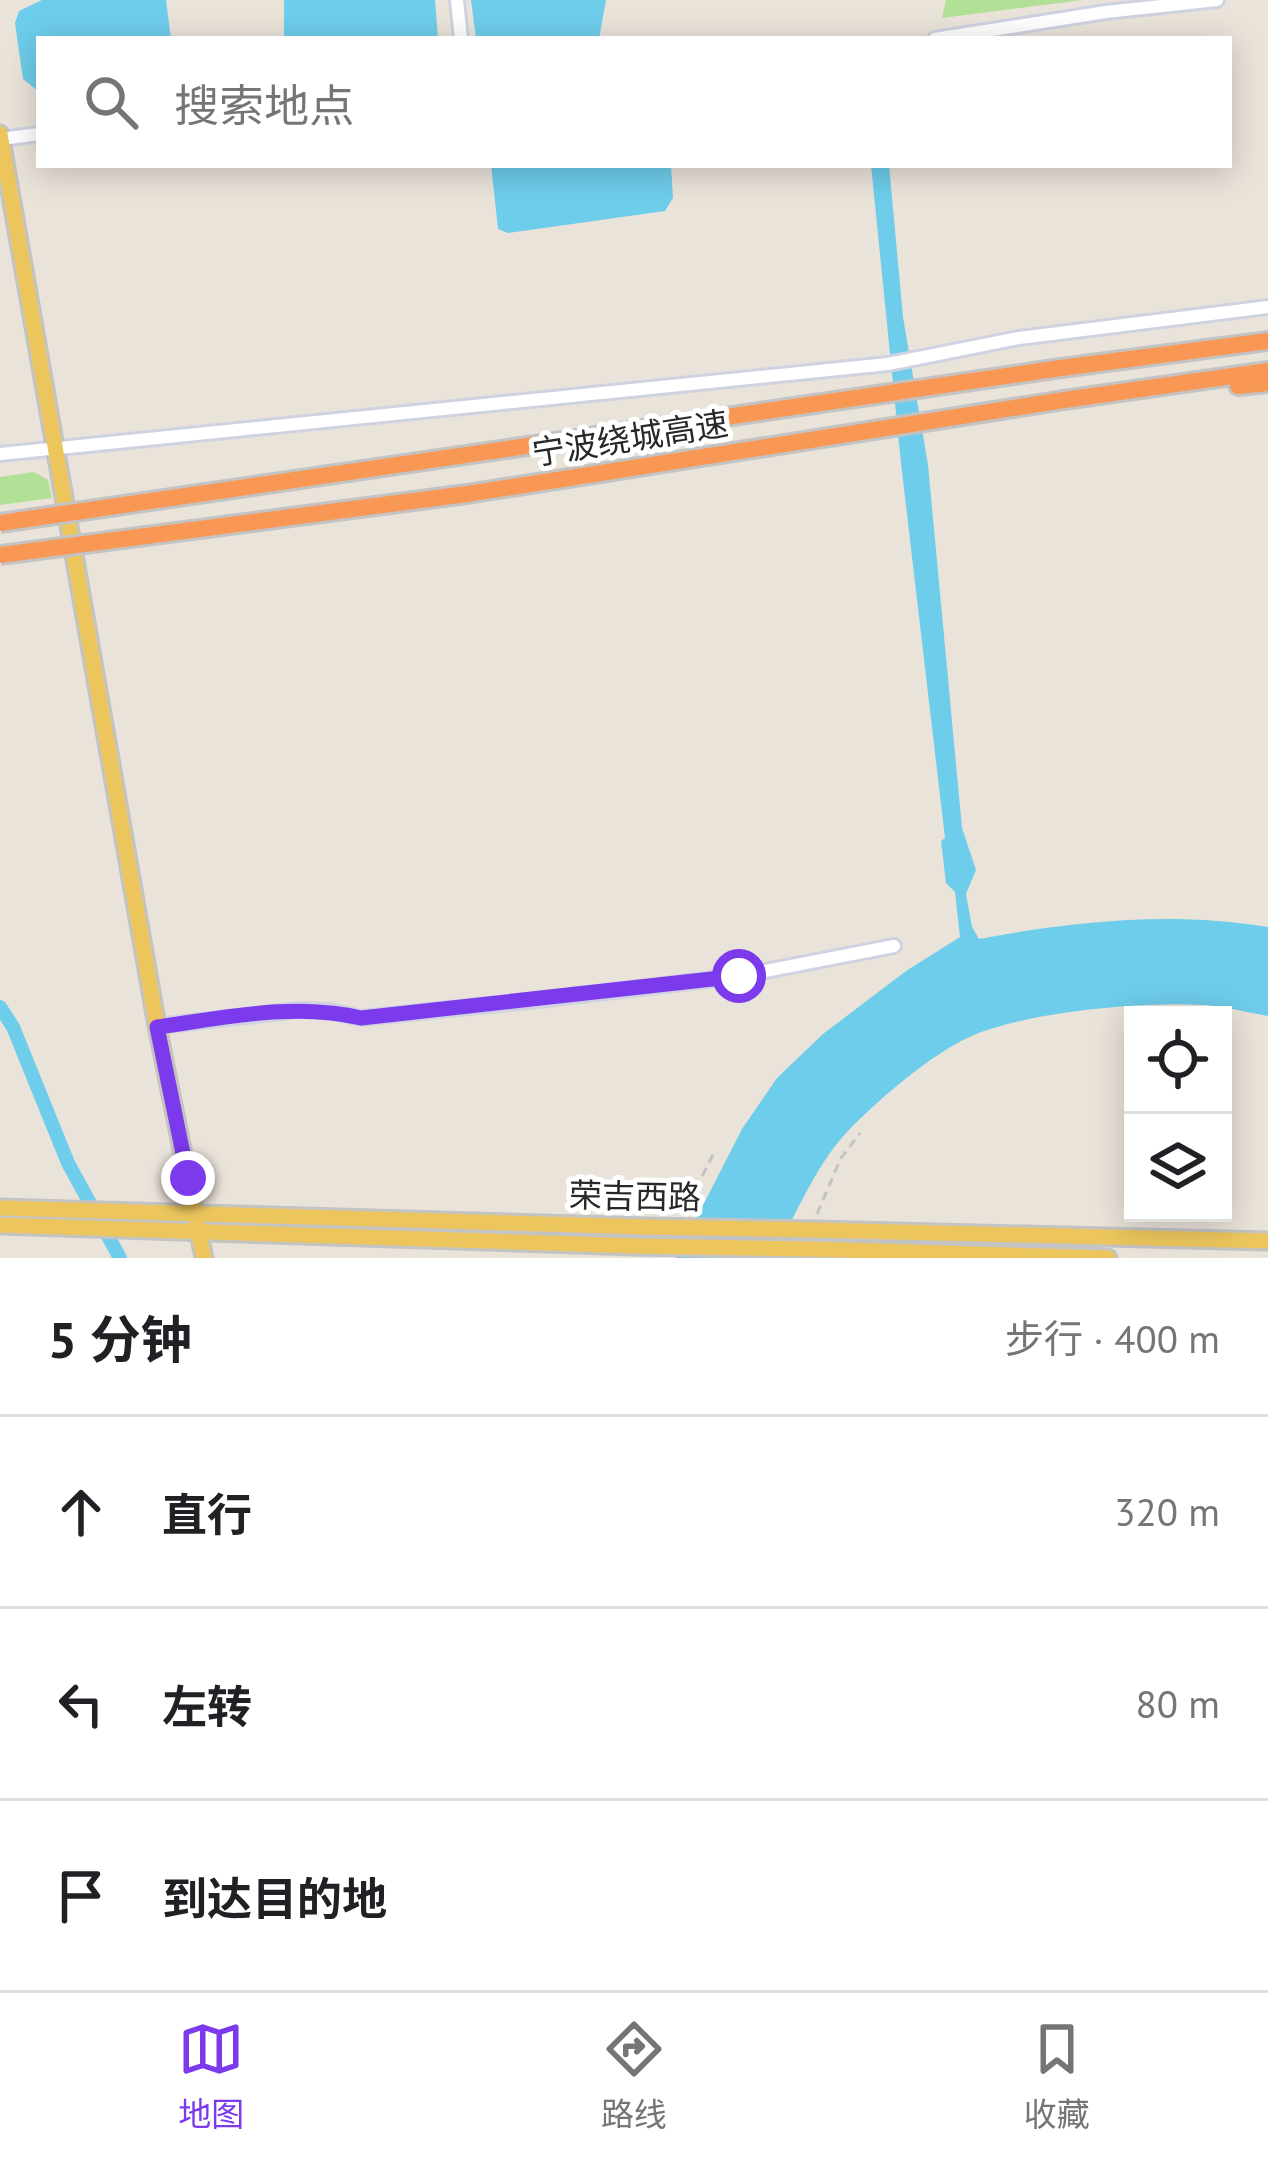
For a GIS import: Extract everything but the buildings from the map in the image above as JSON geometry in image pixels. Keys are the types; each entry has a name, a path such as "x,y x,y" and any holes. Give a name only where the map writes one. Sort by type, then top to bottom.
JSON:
{"highway":[{"name":"宁波绕城高速","path":"0,523 1268,341"},
{"name":"宁波绕城高速","path":"0,555 467,494 1268,371"},
{"path":"1064,400 1268,383"}],"main road":[{"path":"0,136 157,1027 204,1258"},
{"name":"荣吉西路","path":"0,1208 1268,1240"},
{"name":"荣吉西路","path":"0,1225 1108,1258"}],"street":[{"path":"457,0 461,36"},
{"path":"951,36 1108,6 1217,0"},
{"path":"0,136 36,134"},
{"path":"0,454 888,364 1019,338 1268,307"},
{"path":"157,1027 299,1010 361,1018 580,995 756,974 894,946"}],"path":[{"path":"816,1226 841,1158 860,1133"},
{"path":"650,1226 670,1192 701,1178 715,1151"}],"green space":[{"path":"946,0 1083,0 942,18"},
{"path":"34,472 48,480 52,498 0,505 0,477"}],"water":[{"path":"42,0 166,0 171,36 36,36 36,90 23,79 15,23 19,11"},
{"path":"284,0 435,0 438,36 284,36"},
{"path":"471,0 606,0 600,36 476,36"},
{"path":"491,168 671,168 673,198 665,211 508,233 498,229"},
{"path":"871,168 889,168 903,317 928,465 962,828 976,870 966,894 972,927 979,939 1123,920 1268,927 1268,1016 1232,1006 1124,1006 1046,1016 984,1031 916,1071 847,1132 815,1176 772,1258 676,1258 742,1129 777,1078 823,1034 960,937 955,892 946,883 941,841 945,838"}],"waterway":[{"path":"0,1007 13,1027 68,1163 120,1258"}],"route":[{"path":"188,1178 157,1027 299,1010 361,1018 739,976"}]}
